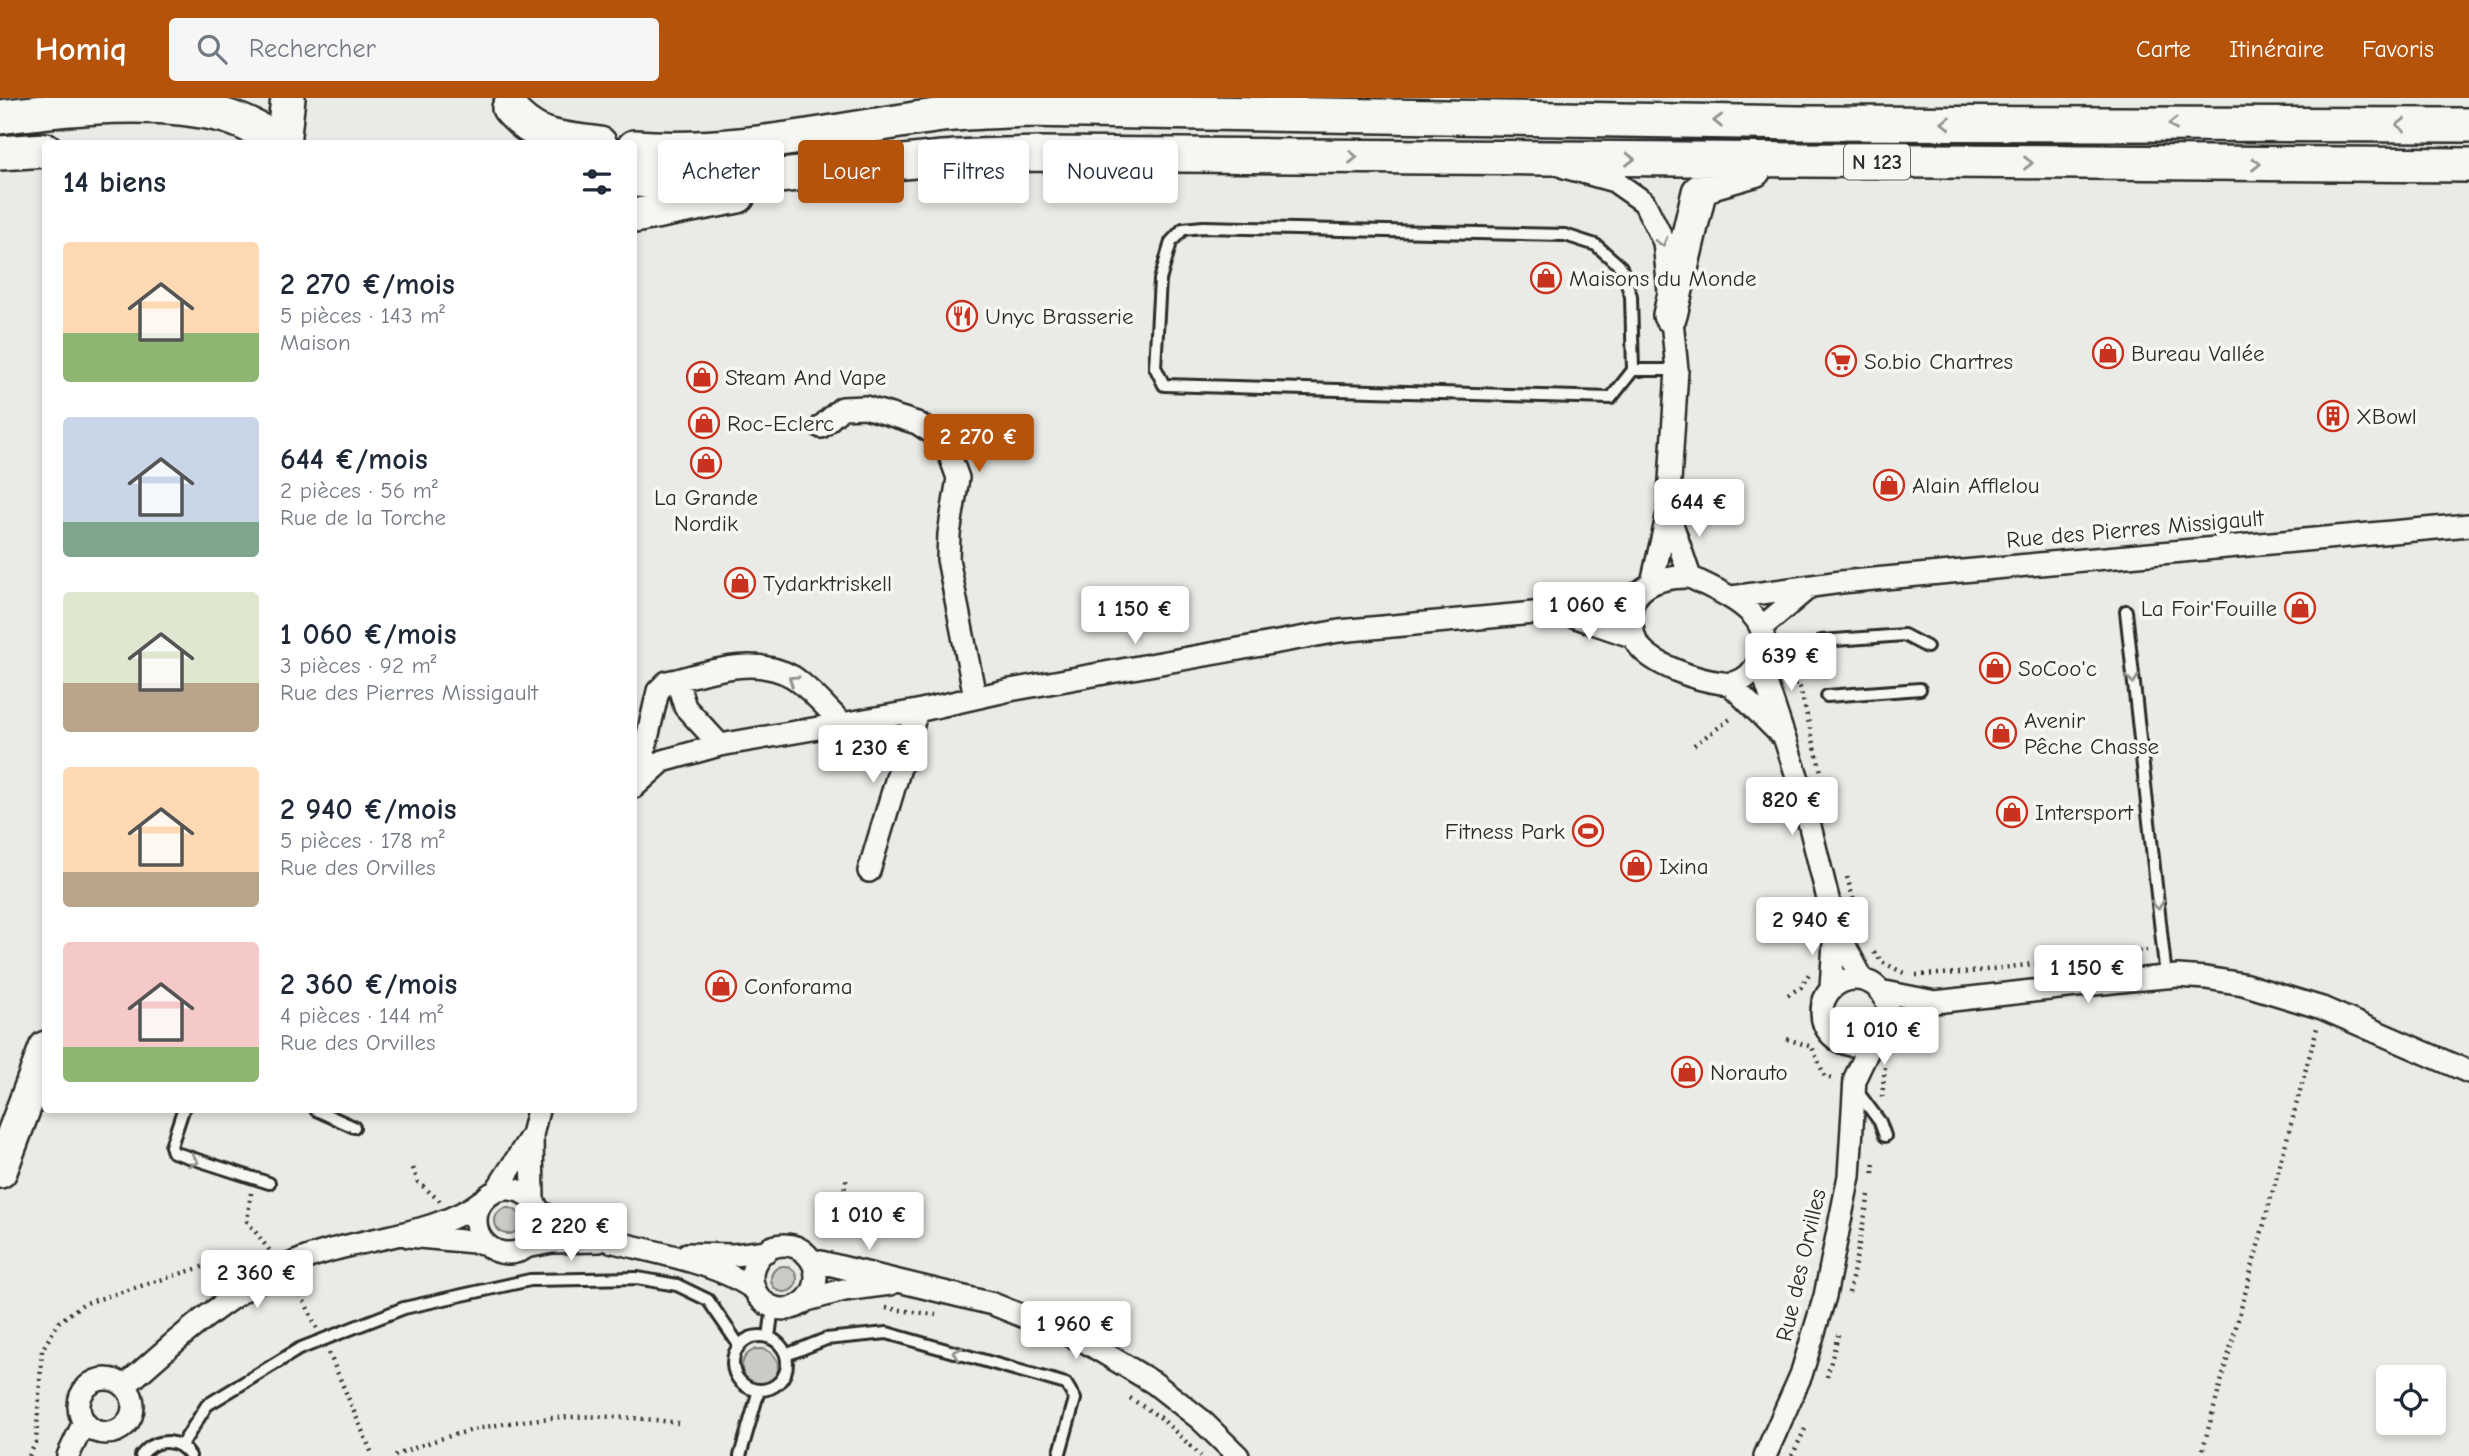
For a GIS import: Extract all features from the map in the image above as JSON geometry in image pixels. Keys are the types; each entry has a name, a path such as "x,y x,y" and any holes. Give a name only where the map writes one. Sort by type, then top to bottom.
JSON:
{"main road":[{"path":"283,140 288,98"},
{"path":"508,103 510,140"},
{"path":"508,103 524,125 551,138 567,140"},
{"path":"0,117 55,110 131,107 192,111 225,116 258,128 278,140"},
{"name":"N 123","path":"637,147 691,149 945,115 1024,110 1811,123 2469,125"},
{"path":"0,153 42,150"},
{"name":"N 123","path":"904,163 943,158 1038,154 2469,165"},
{"path":"1670,315 1699,192 1712,182 1728,176 1791,161"},
{"name":"N 123","path":"637,180 699,183 798,175"},
{"path":"637,216 691,207 798,182"},
{"path":"0,1171 42,1059"}],"street":[{"path":"1532,157 1614,181 1644,202 1664,242 1677,370 1668,513 1652,583"},
{"path":"821,427 842,408 865,407 917,423 934,434 950,456 958,478 948,559 975,697"},
{"path":"1668,513 1690,578"},
{"name":"Rue des Pierres Missigault","path":"1732,597 1807,589 1841,582 2469,525"},
{"path":"637,783 663,761 720,745 844,725 975,697 1339,631 1555,611 1634,598 1660,579 1690,578 1732,597 1762,627 1765,647 1759,661 1750,674 1730,684"},
{"path":"1762,627 1807,589"},
{"path":"1634,598 1631,617 1634,637 1644,652 1697,677 1730,684 1783,737"},
{"path":"1555,611 1595,621 1634,637"},
{"path":"1759,661 1799,782 1835,928 1831,988 1826,996 1822,1015 1850,1082"},
{"path":"637,777 658,691 667,682 722,668 771,668 793,678 844,725"},
{"path":"677,680 685,707 720,745"},
{"path":"869,871 917,711"},
{"path":"1835,928 1887,1004 1880,1032"},
{"path":"1831,988 1846,980 1935,1002 2166,977 2206,978 2242,984 2322,1009 2469,1072"},
{"path":"1833,1037 1849,1045 1880,1032 1935,1002"},
{"name":"Rue des Orvilles","path":"1765,1456 1801,1375 1825,1296 1849,1176 1850,1082 1880,1032"},
{"path":"526,1247 537,1235 532,1135 537,1113"},
{"path":"532,1135 476,1217 476,1226 485,1243 492,1248 509,1252 552,1242 608,1240"},
{"path":"125,1386 194,1324 288,1265 462,1213 490,1195 520,1191 536,1206 608,1240 674,1255 737,1278 774,1307 787,1309 807,1300 858,1288 906,1283"},
{"path":"392,1236 485,1243"},
{"path":"674,1255 734,1255 766,1251 784,1245 795,1247 812,1260 1014,1311 1084,1341 1154,1383 1200,1419 1238,1456"},
{"path":"755,1290 753,1270 757,1260 766,1251"},
{"path":"807,1300 817,1281 812,1260"},
{"path":"109,1379 125,1386 131,1394 133,1412 122,1427 115,1432 98,1432 84,1422 79,1405 85,1388 92,1382 109,1379"},
{"path":"68,1456 84,1422"}],"lane":[{"path":"1183,229 1566,235 1596,245 1621,267 1631,296 1633,370 1611,398 1164,385 1155,367 1160,280 1171,242 1183,229"},
{"path":"1633,370 1677,370"},
{"path":"2126,611 2166,977"},
{"path":"1821,641 1904,635 1927,647"},
{"path":"1827,696 1920,689"},
{"path":"1850,1082 1880,1122 1885,1136"},
{"path":"182,1113 171,1146 173,1152 269,1183"},
{"path":"322,1113 354,1128"},
{"path":"181,1446 207,1405 299,1349 404,1308 530,1280 637,1278 677,1285 708,1300 740,1345"},
{"path":"769,1337 774,1307"},
{"path":"786,1355 826,1339 887,1333 1066,1384 1075,1399 1059,1456"},
{"path":"753,1336 769,1337 782,1347 786,1355 786,1372 775,1385 759,1390 743,1384 734,1370 733,1361 740,1345 753,1336"},
{"path":"740,1456 759,1390"},
{"path":"141,1456 155,1444 164,1442 181,1446 190,1456"}],"path":[{"path":"1778,691 1797,683 1800,688 1832,816"},
{"path":"1693,745 1736,715"},
{"path":"1845,871 1863,930"},
{"path":"1869,944 1882,962 1905,974 1914,975 1961,973 2148,950 2164,951"},
{"path":"1788,995 1805,983 1810,967"},
{"path":"2201,1456 2322,1009"},
{"path":"1787,1039 1793,1038 1812,1047 1825,1077 1850,1082"},
{"path":"1881,1102 1887,1062"},
{"path":"413,1168 418,1182 446,1206"},
{"path":"839,1216 847,1176"},
{"path":"251,1202 247,1221 270,1251"},
{"path":"29,1456 37,1433 42,1350 59,1322 83,1304 234,1257"},
{"path":"293,1278 317,1328"},
{"path":"878,1308 942,1316"},
{"path":"329,1352 373,1456"},
{"path":"1130,1398 1161,1418 1201,1456"},
{"path":"395,1456 444,1437 510,1423 612,1417 678,1423"},
{"path":"1791,1456 1806,1427"}],"shaded area":[{"path":"508,1208 517,1212 521,1221 517,1230 508,1234 499,1230 495,1221 499,1212"},
{"path":"784,1266 793,1270 797,1279 793,1288 784,1292 775,1288 771,1279 775,1270"},
{"path":"760,1349 773,1354 778,1367 773,1380 760,1385 747,1380 742,1367 747,1354"}],"place":[{"name":"Maisons du Monde","path":"1546,278"},
{"name":"Unyc Brasserie","path":"962,316"},
{"name":"Bureau Vallée","path":"2108,353"},
{"name":"So.bio Chartres","path":"1841,361"},
{"name":"Steam And Vape","path":"702,377"},
{"name":"XBowl","path":"2333,416"},
{"name":"Roc-Eclerc","path":"704,423"},
{"name":"La Grande Nordik","path":"706,463"},
{"name":"Alain Afflelou","path":"1889,485"},
{"name":"Tydarktriskell","path":"740,583"},
{"name":"La Foir'Fouille","path":"2300,608"},
{"name":"SoCoo'c","path":"1995,668"},
{"name":"Avenir Pêche Chasse","path":"2001,733"},
{"name":"Intersport","path":"2012,812"},
{"name":"Fitness Park","path":"1588,831"},
{"name":"Ixina","path":"1636,866"},
{"name":"Conforama","path":"721,986"},
{"name":"Norauto","path":"1687,1072"}]}
